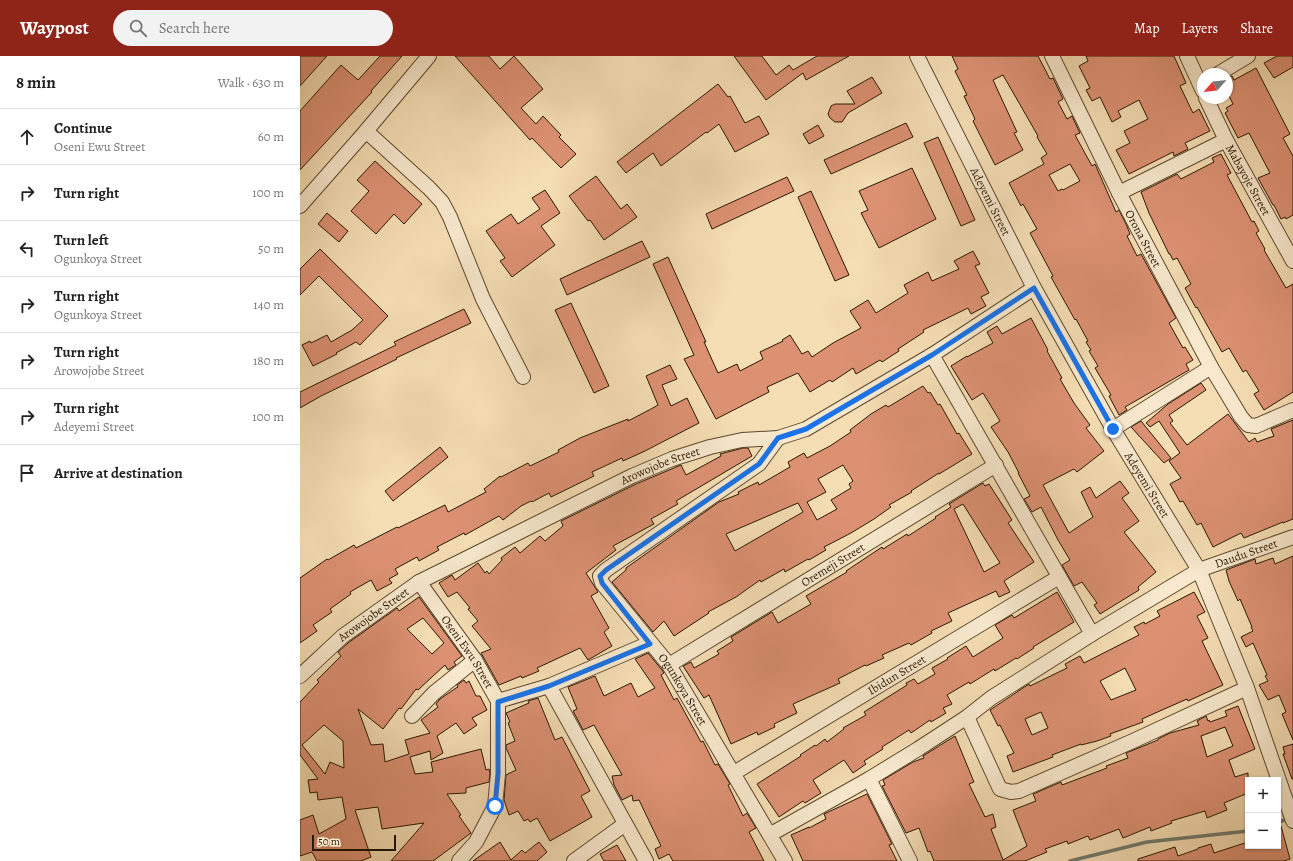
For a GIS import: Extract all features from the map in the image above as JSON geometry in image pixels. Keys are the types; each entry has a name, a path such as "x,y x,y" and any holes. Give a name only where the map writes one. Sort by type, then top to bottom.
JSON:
{"street":[{"path":"300,206 429,56"},
{"name":"Adeyemi Street","path":"917,56 1034,288 1113,429 1199,570 1247,688 1291,816"},
{"name":"Orona Street","path":"1052,56 1119,193 1211,367 1241,417 1248,425 1256,426 1293,410"},
{"path":"1187,56 1197,76"},
{"path":"1228,68 1248,56"},
{"name":"Mabayoje Street","path":"1209,104 1226,140 1292,257"},
{"path":"366,131 430,188 442,202 450,217 483,299 523,377"},
{"path":"1119,193 1226,140"},
{"name":"Arowojobe Street","path":"300,676 343,636 419,582 651,468 710,447 742,440 778,438 806,429 932,355 1034,288"},
{"path":"932,355 1092,634"},
{"path":"1113,429 1211,367"},
{"name":"Ogunkoya Street","path":"778,438 759,464 606,570 600,576 602,583 650,644 669,665 785,861"},
{"name":"Oremeji Street","path":"669,665 996,465"},
{"name":"Daudu Street","path":"770,834 869,780 967,717 991,698 1092,634 1199,570 1293,537"},
{"name":"Ibidun Street","path":"734,773 1059,577"},
{"name":"Oseni Ewu Street","path":"419,582 475,660 498,702 498,774 495,806 476,842 458,861"},
{"path":"498,702 549,686 650,644"},
{"path":"412,716 434,694 475,660"},
{"path":"549,686 646,861"},
{"path":"967,717 1000,788 1011,792 1019,791 1133,741 1247,688"},
{"path":"869,780 910,861"},
{"path":"574,861 625,824"}],"building":[{"path":"300,56 327,56 300,86"},
{"path":"380,56 402,56 371,91 372,92 300,170 300,111 341,65 358,80"},
{"path":"455,56 489,56 500,69 514,56 543,89 521,108 536,124 543,116 561,135 559,137 576,154 561,168 532,138 530,140"},
{"path":"734,56 762,56 776,75 789,65 793,70 817,56 849,56 806,80 803,73 766,100"},
{"path":"952,56 1038,56 1050,79 1053,78 1063,99 1058,102 1067,119 1072,116 1080,133 1075,135 1092,166 1095,164 1116,212 1119,210 1126,224 1130,234 1127,236 1137,256 1141,254 1176,318 1169,323 1183,348 1185,347 1193,360 1186,364 1189,370 1125,407 1127,410 1119,415 1109,396 1111,395 1095,368 1098,366 1089,351 1091,350 1086,342 1088,341 1051,277 1053,276 1030,233 1037,229 1023,204 1021,206 1009,183 1044,164 1041,158 1047,154 1003,75 993,80 1017,132 1014,133 1023,150 995,165 973,121 975,119 964,96 967,95 955,71 958,69","holes":["1070,164 1080,181 1058,191 1049,175"]},
{"path":"1086,56 1174,56 1186,83 1180,86 1193,113 1199,109 1210,131 1185,143 1188,149 1174,156 1173,152 1129,174 1116,150 1130,143 1124,131 1148,119 1139,100 1118,111 1121,117 1112,122 1100,97 1092,101 1086,90 1090,88 1079,66 1088,61"},
{"path":"1277,56 1293,56 1293,67 1274,78 1264,63"},
{"path":"1256,68 1290,134 1283,138 1293,156 1293,215 1286,219 1285,217 1281,219 1258,178 1270,173 1249,133 1238,138 1225,113 1228,111 1226,108 1233,104 1233,78 1234,80"},
{"path":"872,77 882,93 848,113 842,122 835,122 830,118 828,114 831,106 835,104 855,104 847,91"},
{"path":"718,84 728,97 730,96 745,123 759,116 769,134 735,152 719,124 661,166 653,153 626,173 617,162"},
{"path":"906,123 913,137 831,174 824,160"},
{"path":"818,125 824,136 809,144 803,134"},
{"path":"938,137 975,220 961,226 924,143"},
{"path":"1221,154 1231,173 1227,175 1252,222 1254,221 1259,231 1256,233 1265,249 1264,250 1286,288 1293,284 1293,392 1264,410 1254,394 1259,391 1246,370 1243,372 1229,348 1222,352 1197,307 1196,308 1185,288 1191,284 1177,258 1173,260 1169,254 1149,213 1141,192 1177,174 1181,179 1214,162 1212,158"},
{"path":"375,161 422,204 404,224 394,214 376,234 351,211 369,191 357,180"},
{"path":"912,168 936,219 879,248 861,213 868,210 859,191"},
{"path":"596,176 621,209 627,204 637,217 604,240 590,220 588,221 569,196"},
{"path":"787,177 794,191 712,229 706,214"},
{"path":"545,190 560,213 541,226 555,245 512,277 500,261 505,258 486,231 511,214 518,224 540,209 532,198"},
{"path":"811,191 849,275 835,281 798,197"},
{"path":"327,213 348,231 339,242 318,224"},
{"path":"642,241 650,257 567,295 560,279"},
{"path":"320,249 388,316 360,345 356,342 336,353 337,354 313,366 302,345 310,341 311,343 327,335 331,342 352,330 363,320 319,276 300,295 300,269"},
{"path":"973,251 980,264 975,266 989,293 981,297 986,306 971,314 968,308 923,330 924,332 898,349 899,351 882,362 880,360 856,374 853,368 832,382 830,380 810,392 798,373 767,387 769,392 716,419 684,359 694,355 653,264 668,257 706,342 704,342 718,373 737,364 740,371 763,359 760,352 783,341 782,340 790,335 802,354 808,351 812,357 833,343 861,328 850,311 868,300 876,313 908,293 904,285 928,272 932,281 959,269 954,261"},
{"path":"571,303 609,386 594,393 555,310"},
{"path":"464,309 471,323 396,358 397,359 321,396 300,408 300,392 396,345 394,342"},
{"path":"1031,318 1062,378 1060,379 1074,403 1090,425 1086,428 1104,451 1077,472 1074,469 1043,485 1069,533 1093,517 1081,492 1090,487 1096,498 1120,481 1129,493 1122,498 1139,521 1124,532 1156,572 1138,587 1139,590 1100,614 1094,605 1097,603 1082,582 1074,586 1062,565 1070,560 1041,507 1032,512 1024,499 1030,496 1008,452 991,427 1000,421 983,393 972,400 951,366 993,343 987,332 997,326 1002,334"},
{"path":"670,365 677,379 662,385 671,406 687,398 699,423 645,451 623,461 622,458 592,472 594,476 551,497 549,493 532,502 531,501 521,506 503,520 499,516 465,535 464,533 437,547 439,550 419,561 417,557 395,569 398,574 389,579 392,583 377,591 371,580 350,592 351,594 330,609 332,612 313,625 317,631 300,643 300,578 327,559 328,560 354,545 356,548 445,505 448,512 486,492 484,489 500,476 501,477 528,463 530,466 559,452 558,450 580,438 628,419 628,421 658,405 646,376"},
{"path":"1201,383 1206,390 1169,415 1173,421 1170,423 1187,445 1228,414 1249,442 1255,438 1257,442 1274,436 1271,429 1293,420 1293,519 1244,538 1241,533 1213,547 1201,523 1197,525 1183,501 1180,502 1170,484 1181,478 1169,461 1180,453 1159,421 1150,427 1146,423 1168,404"},
{"path":"923,386 928,393 930,392 938,405 940,404 957,434 959,433 972,454 889,505 891,507 874,519 824,547 826,550 785,572 784,569 761,582 760,580 736,597 708,612 709,613 674,636 664,621 653,632 612,582 626,570 626,568 719,502 739,494 738,492 758,482 759,485 790,467 788,462 804,453 807,458 830,446 851,432 850,430 871,414 886,405 888,407","holes":["843,465 853,481 849,484 851,488 831,500 837,509 817,520 807,502 826,492 818,479","798,503 803,512 735,551 726,534"]},
{"path":"1141,421 1171,458 1164,463 1131,427"},
{"path":"440,447 448,457 393,501 385,491"},
{"path":"748,448 752,456 676,501 678,504 651,519 654,524 613,546 616,550 586,573 598,592 591,596 609,628 604,632 612,646 588,660 580,648 537,668 539,671 522,678 521,676 499,685 481,653 491,649 472,626 478,621 457,592 448,597 439,583 452,575 455,580 478,563 485,573 487,571 489,574 502,560 501,558 515,547 520,553 540,536 545,541 563,526 561,521 636,484 681,465 686,475 721,456 720,454"},
{"path":"983,483 985,486 989,484 1012,520 1008,523 1034,562 1004,581 1010,592 999,597 996,591 948,613 952,621 931,631 932,633 911,645 909,643 882,655 884,658 866,666 865,665 838,679 840,683 793,704 797,713 774,724 775,727 758,735 757,732 731,744 709,695 704,698 683,666 691,662 694,668 719,654 717,651 733,641 731,637 772,612 778,623 811,604 806,596 847,572 846,571 882,547 883,549 907,534 908,536 936,518 935,517 951,507 949,504","holes":["963,504 1000,563 984,572 954,509"]},
{"path":"1293,556 1293,740 1282,714 1286,712 1279,695 1268,700 1259,685 1268,681 1265,676 1267,675 1253,643 1246,647 1241,637 1253,631 1240,599 1238,601 1229,581 1226,570 1255,559 1256,564 1273,558 1275,564"},
{"path":"1057,592 1074,622 1033,647 1034,648 1017,659 1016,658 995,671 994,669 970,684 969,682 947,695 952,704 943,708 946,713 931,722 930,720 911,733 909,730 882,747 883,749 864,761 866,764 853,773 844,760 813,780 821,793 805,803 803,801 779,817 757,784 825,739 827,742 844,729 843,728 866,715 864,712 907,685 906,683 914,679 918,684 935,674 932,668 966,646 973,657 1003,638 995,625 1012,615 1014,618"},
{"path":"1194,592 1205,612 1197,616 1208,638 1202,641 1223,685 1188,701 1187,699 1142,719 1143,722 1110,734 1111,736 1097,741 1081,744 1052,755 1053,757 1013,772 1007,756 1014,753 1000,725 998,726 990,710 1029,684 1030,686 1067,668 1065,664 1080,656 1084,663 1139,635 1134,627 1144,622 1145,624 1160,616 1157,611","holes":["1125,668 1136,690 1111,700 1100,681","1041,712 1048,728 1032,735 1025,719"]},
{"path":"419,597 462,656 454,662 456,665 448,670 445,665 418,690 416,689 383,729 358,709 371,745 383,744 385,762 409,754 405,740 430,733 421,720 438,707 436,704 440,699 458,687 457,685 464,680 466,683 469,681 476,696 480,696 487,710 472,718 477,725 464,734 456,723 437,736 443,753 431,760 430,751 410,757 415,774 433,772 431,762 481,749 486,770 489,769 490,773 489,782 466,788 466,793 447,794 461,815 459,816 471,833 433,861 391,861 424,823 382,829 378,807 355,810 371,857 361,861 317,861 312,852 300,856 300,820 313,815 319,834 346,819 342,797 318,800 317,792 310,793 308,780 318,779 300,755 300,702 319,682 317,680 341,656 338,652 348,643 397,608 399,611","holes":["423,618 444,643 432,654 407,629","324,725 343,741 344,768 330,762 325,774 302,745"]},
{"path":"648,653 664,673 661,675 674,700 677,698 701,742 703,741 715,765 718,764 730,784 728,785 743,816 747,813 756,828 749,832 764,861 673,861 669,854 659,859 655,849 661,846 639,800 633,801 632,795 622,800 614,785 612,776 622,775 594,725 583,730 573,711 577,709 568,687 595,676 604,696 631,683 638,697 655,688 635,659"},
{"path":"538,698 555,740 562,737 590,791 581,796 592,817 550,841 537,818 530,822 528,819 524,821 518,811 509,815 504,800 506,775 516,770 506,748 506,745 515,741 506,713 529,703 528,701"},
{"path":"1238,706 1255,749 1229,760 1235,777 1248,773 1248,777 1245,777 1245,794 1224,803 1227,810 1207,818 1205,811 1171,821 1172,823 1151,831 1150,827 1123,838 1119,829 1090,840 1088,836 1068,844 1067,841 1045,849 1047,852 1025,861 934,861 930,851 928,852 919,828 906,833 882,786 885,785 883,780 913,762 924,758 923,756 955,736 974,782 969,784 985,817 993,814 996,827 991,829 1003,860 1027,846 1013,810 1036,801 1033,794 1061,782 1062,785 1107,768 1106,766 1128,758 1126,753 1158,740 1170,733 1199,725 1197,721 1206,716 1210,722 1227,716 1225,711","holes":["1225,727 1233,746 1207,757 1201,736"]},
{"path":"1293,744 1292,779 1283,754 1285,754 1283,747"},
{"path":"867,794 892,844 889,845 897,861 803,861 791,835 826,819 824,814"},
{"path":"1281,826 1290,859 1284,861 1138,861 1138,859 1175,847 1178,856 1211,844 1214,853 1245,843 1245,849 1281,849"},
{"path":"500,842 511,860 522,850 525,853 539,842 547,852 537,861 473,861"},
{"path":"617,845 626,861 604,861 600,854"}],"waterway":[{"path":"1281,822 1288,818"},
{"path":"1070,861 1147,842 1245,831"}],"route":[{"path":"495,806 498,774 498,702 549,686 650,644 602,583 600,576 606,570 759,464 778,438 806,429 932,355 1034,288 1113,429"}]}
